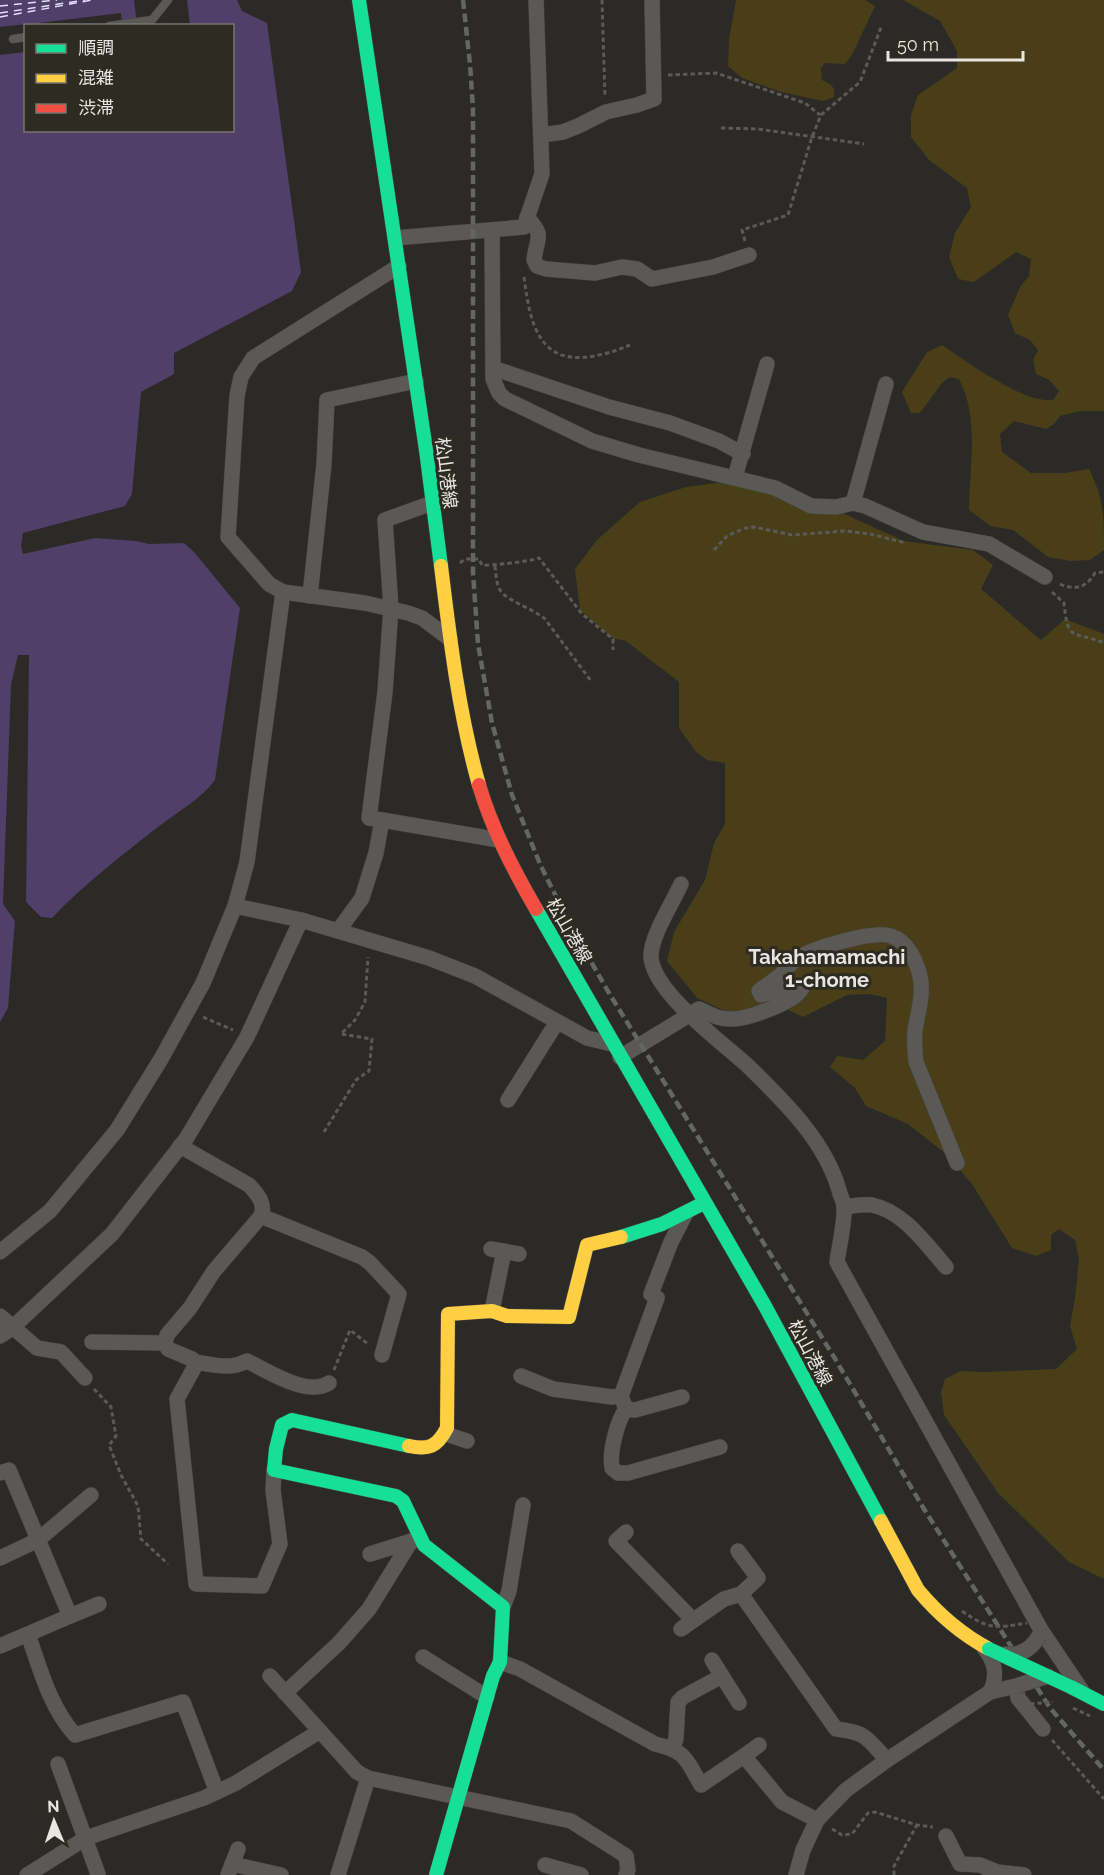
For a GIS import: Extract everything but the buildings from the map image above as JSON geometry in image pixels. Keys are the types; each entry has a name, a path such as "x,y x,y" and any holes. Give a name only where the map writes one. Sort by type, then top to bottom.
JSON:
{"main road":[{"name":"松山港線","path":"359,0 416,381 450,639 466,741 499,840 616,1050 765,1306 918,1590 937,1613 959,1632 1104,1704"},
{"path":"436,1875 493,1676 500,1662 503,1607 415,1540 403,1502 396,1496 274,1470 282,1425 292,1420 424,1449 440,1441 446,1434 448,1314 492,1311 507,1316 569,1317 587,1245 635,1235 685,1215 704,1203"}],"street":[{"path":"395,238 524,227 542,174 536,0"},
{"path":"541,135 562,132 606,112 654,99 652,0"},
{"path":"527,217 538,229 534,260 537,266 546,269 595,273 622,267 636,269 652,279 713,267 749,255"},
{"path":"492,230 493,379 499,393 505,399 592,441 639,455 776,488 811,506 836,507 853,503 865,506 923,532 989,544 1045,577"},
{"path":"399,266 253,358 241,377 237,396 228,537 269,584 283,592 391,608 422,618 450,639"},
{"path":"735,477 767,364"},
{"path":"493,368 609,407 670,423 719,441 743,454"},
{"path":"310,596 324,464 327,400 416,381"},
{"path":"853,503 886,384"},
{"path":"432,503 385,520 391,608 385,692 369,818 499,840"},
{"path":"0,1252 50,1211 117,1130 161,1059 203,983 235,906 247,862 283,592"},
{"path":"338,931 362,898 376,853 382,820"},
{"path":"681,884 653,943 651,956 653,968 667,990 690,1016 748,1066 787,1106 813,1139 835,1176 844,1207 837,1262 1037,1630 1077,1690"},
{"path":"235,906 301,920 429,958 475,976 587,1038 616,1050 690,1016 699,1009 716,1018 730,1020 780,1004 795,996 802,988 801,986 761,995 759,991 798,958 850,939 890,936 909,950 917,966 920,979 920,1009 915,1029 916,1062 957,1163"},
{"path":"6,1332 112,1234 180,1146 247,1037 301,920"},
{"path":"508,1100 557,1022"},
{"path":"180,1146 249,1185 261,1200 263,1212 214,1271 190,1308 167,1335 165,1343 168,1349 195,1362 225,1367 237,1366 247,1361 296,1384 322,1387 329,1383"},
{"path":"844,1207 870,1205 888,1210 916,1233 946,1267"},
{"path":"685,1215 671,1242 651,1294 657,1299 620,1416 610,1460 612,1468 618,1473 628,1473 720,1447"},
{"path":"261,1216 362,1257 399,1294 382,1355"},
{"path":"492,1311 505,1251"},
{"path":"0,1316 6,1332 38,1348 61,1352 85,1378"},
{"path":"92,1342 165,1343"},
{"path":"195,1362 177,1399 196,1584 262,1586 280,1544 273,1490 274,1470"},
{"path":"521,1376 553,1389 612,1397 635,1410 682,1397"},
{"path":"446,1434 467,1441"},
{"path":"0,1473 9,1470 70,1616"},
{"path":"0,1558 38,1540 92,1495"},
{"path":"503,1607 508,1591 523,1505"},
{"path":"626,1532 616,1542 687,1624 724,1599 741,1594 758,1578 738,1551"},
{"path":"370,1554 415,1540"},
{"path":"285,1693 339,1643 369,1609 415,1540"},
{"path":"741,1594 836,1729 855,1731 868,1739 887,1760"},
{"path":"0,1646 99,1604"},
{"path":"986,1647 1008,1655 1019,1653 1029,1648 1037,1630"},
{"path":"28,1634 47,1690 62,1720 75,1735 183,1702 217,1792"},
{"path":"986,1647 993,1663 994,1681 990,1692"},
{"path":"423,1657 487,1697"},
{"path":"712,1660 739,1703"},
{"path":"500,1662 520,1669 655,1744 673,1748 684,1755 701,1785 759,1745"},
{"path":"270,1676 357,1772 368,1778 571,1821 626,1856 628,1870 626,1875"},
{"path":"673,1748 676,1738 678,1702 722,1676"},
{"path":"796,1875 817,1820 846,1790 990,1692 1048,1676"},
{"path":"1016,1686 1018,1698 1043,1729"},
{"path":"27,1875 86,1838 217,1792 236,1783 320,1731"},
{"path":"744,1756 782,1802 817,1820"},
{"path":"58,1764 98,1874"},
{"path":"338,1875 368,1778"},
{"path":"946,1836 960,1864 980,1865 995,1874 1024,1875"},
{"path":"238,1849 230,1870 281,1875"},
{"path":"545,1865 582,1875"}],"lane":[{"path":"123,24 152,20 168,0"},
{"path":"13,39 24,37"}],"path":[{"path":"602,0 606,112"},
{"path":"749,255 742,230 789,215 812,137 821,115 860,82 882,25"},
{"path":"654,75 716,73 805,103 821,115"},
{"path":"721,128 758,129 864,144"},
{"path":"534,260 525,264 525,290 535,328 548,349 557,354 583,357 599,356 630,345"},
{"path":"714,550 727,537 745,528 754,527 792,535 845,531 870,534 910,544 920,538 923,532"},
{"path":"441,573 456,569 465,559 479,559 482,565 495,566 510,561 533,561 539,558 582,614 613,639 613,650"},
{"path":"495,566 500,592 505,597 536,611 545,619 591,681"},
{"path":"1045,577 1064,586 1079,588 1089,583 1095,573 1104,572"},
{"path":"1045,577 1049,589 1064,603 1066,627 1072,632 1104,643"},
{"path":"324,1132 356,1080 369,1071 372,1039 341,1034 354,1020 365,1002 369,940"},
{"path":"188,1010 247,1037"},
{"path":"329,1383 350,1330 382,1355"},
{"path":"85,1378 111,1407 116,1436 109,1445 121,1475 138,1506 141,1539 168,1564"},
{"path":"962,1611 980,1623 991,1627 1037,1630"},
{"path":"1043,1729 1104,1799"},
{"path":"817,1820 842,1835 852,1834 868,1813 875,1812 917,1825 940,1829 946,1836"},
{"path":"894,1875 894,1866 917,1825"}],"shaded area":[{"path":"0,0 237,0 242,11 267,23 301,272 292,291 174,353 174,374 141,392 132,494 125,506 23,533 21,546 23,554 95,538 149,544 184,543 194,552 240,608 215,780 195,800 103,871 52,918 41,917 26,902 29,655 18,655 11,685 3,904 15,921 8,1008 0,1022"},
{"path":"736,0 865,0 875,6 853,53 845,64 825,63 821,69 822,80 834,90 834,97 823,101 781,92 742,78 728,66 729,39"},
{"path":"903,0 1104,0 1104,411 1080,411 1060,416 1046,429 1014,421 1000,434 1002,452 1031,473 1065,473 1089,469 1100,499 1104,538 1104,550 1090,560 1070,561 1048,557 1013,530 990,526 969,510 971,427 965,394 959,379 950,377 942,383 920,413 911,413 902,392 927,352 942,345 1011,389 1041,399 1053,400 1059,391 1049,380 1036,374 1033,360 1038,350 1030,340 1015,333 1008,315 1020,287 1029,276 1031,259 1016,252 974,282 958,279 949,257 955,233 971,207 967,188 929,160 911,137 911,115 918,95 957,68 957,51 940,21"},
{"path":"747,479 798,493 904,541 973,550 993,565 981,589 1041,640 1065,619 1104,634 1104,1579 1069,1562 998,1493 944,1415 941,1392 945,1379 961,1371 1056,1369 1077,1349 1070,1326 1079,1259 1075,1240 1059,1229 1051,1235 1051,1250 1036,1256 1012,1248 972,1184 946,1154 908,1124 866,1106 855,1088 830,1067 837,1056 863,1060 885,1041 887,998 869,994 847,995 803,1017 786,1009 736,1016 697,998 667,961 674,932 705,880 714,843 725,824 725,763 707,760 696,752 679,728 679,682 626,641 612,638 580,610 575,569 597,540 640,502 686,487"}],"pier":[{"path":"134,0 187,0 190,24 137,24"},
{"path":"121,13 122,24 39,24"},
{"path":"24,24 24,52 0,55 0,27"}],"ferry route":[{"path":"0,6 57,0"},
{"path":"0,13 85,0"},
{"path":"0,17 92,0"}],"railway":[{"path":"463,0 473,109 473,573 478,644 492,723 512,795 540,864 571,927 609,993 834,1357 924,1509 1050,1708 1104,1770"}],"traffic: fast":[{"path":"359,0 441,566"},
{"path":"536,909 765,1306 881,1521"},
{"path":"621,1237 662,1224 704,1203"},
{"path":"409,1446 292,1420 282,1425 274,1470 396,1496 403,1501 424,1545 503,1607 500,1662 493,1676 436,1875"},
{"path":"989,1649 1071,1687"},
{"path":"1071,1687 1104,1704"}],"traffic: slow":[{"path":"441,566 461,704 479,785"},
{"path":"409,1446 422,1448 432,1446 447,1428 448,1314 492,1311 507,1316 569,1317 587,1245 621,1237"},
{"path":"881,1521 918,1590 950,1623 989,1649"}],"traffic: jam":[{"path":"479,785 504,849 536,909"}],"district":[{"name":"Takahamamachi 1-chome","path":"827,968"}]}
